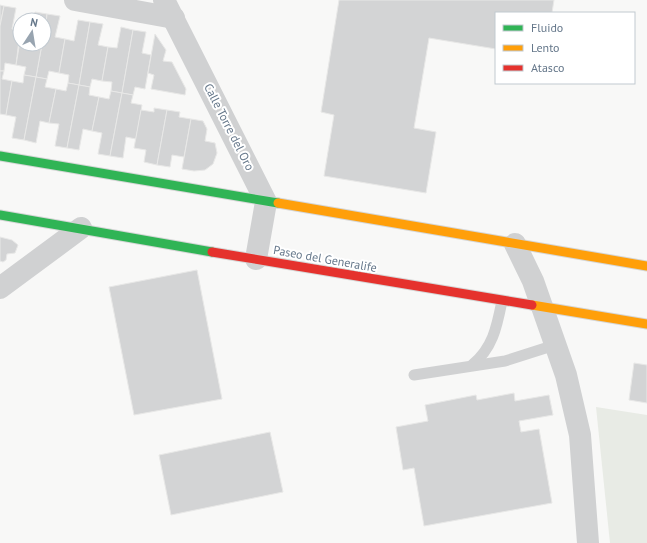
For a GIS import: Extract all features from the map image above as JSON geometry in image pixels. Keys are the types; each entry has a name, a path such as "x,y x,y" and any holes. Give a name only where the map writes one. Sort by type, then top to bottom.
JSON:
{"street":[{"path":"75,0 169,9"},
{"name":"Calle Torre del Oro","path":"169,9 266,202"},
{"path":"0,156 647,266"},
{"path":"256,259 266,202"},
{"name":"Paseo del Generalife","path":"0,215 81,228 167,245 647,324"},
{"path":"0,288 81,228"},
{"path":"514,244 533,281 566,375 580,435 588,543"}],"lane":[{"path":"471,366 480,358 490,345 497,326 502,301"},
{"path":"414,375 505,361 555,345"}],"shaded area":[{"path":"596,407 647,415 647,543 610,543"}],"building":[{"path":"339,0 554,0 552,12 495,12 495,49 429,38 414,128 436,132 426,193 324,176 334,115 321,112"},
{"path":"0,5 4,6 0,26"},
{"path":"4,6 16,8 15,12 12,12 12,52 18,52 16,65 5,63 4,71 0,71 0,26"},
{"path":"52,15 60,16 55,37 65,39 59,73 49,71 47,79 36,77 41,52 52,52"},
{"path":"78,20 90,22 79,85 68,83 69,75 59,73 65,39 74,41"},
{"path":"90,22 103,24 98,45 108,47 102,81 92,79 90,87 79,85"},
{"path":"121,27 133,30 122,93 111,91 112,82 102,81 108,47 117,48"},
{"path":"133,30 146,32 142,53 151,55 145,89 135,87 133,95 122,93"},
{"path":"155,34 166,50 163,61 172,62 186,89 185,95 151,89 154,75 148,73"},
{"path":"18,52 41,52 36,77 24,75 26,67 16,65"},
{"path":"0,71 4,71 2,79 12,81 6,115 0,114"},
{"path":"24,75 36,77 24,140 12,138 16,117 6,115 12,81 23,83"},
{"path":"36,77 47,79 45,87 56,89 49,123 40,121 36,143 24,140"},
{"path":"68,83 79,85 67,148 55,146 59,124 49,123 56,89 66,91"},
{"path":"79,85 90,87 89,95 99,97 92,131 83,129 79,150 67,148"},
{"path":"111,91 122,93 110,156 98,154 102,133 92,131 99,97 109,99"},
{"path":"122,93 133,95 131,103 142,105 136,139 126,137 123,158 110,156"},
{"path":"154,108 167,110 157,165 144,162 146,150 134,148 141,110 154,112"},
{"path":"167,110 180,112 179,117 191,119 184,157 172,155 170,167 157,165"},
{"path":"191,119 203,121 207,129 205,141 215,143 217,153 213,164 205,170 194,171 182,169"},
{"path":"0,237 12,240 18,245 15,253 7,254 6,260 3,262 0,261"},
{"path":"197,270 222,399 134,415 109,287"},
{"path":"634,363 647,365 647,403 629,400"},
{"path":"514,393 515,401 549,395 553,415 519,421 521,432 539,429 552,503 424,526 414,468 403,470 396,427 428,421 425,405 476,395 477,400"},
{"path":"270,432 283,492 171,515 159,455"}],"traffic: fast":[{"path":"0,156 278,203"},
{"path":"0,215 212,252"}],"traffic: slow":[{"path":"278,203 647,266"},
{"path":"532,305 647,324"}],"traffic: jam":[{"path":"212,252 532,305"}]}
